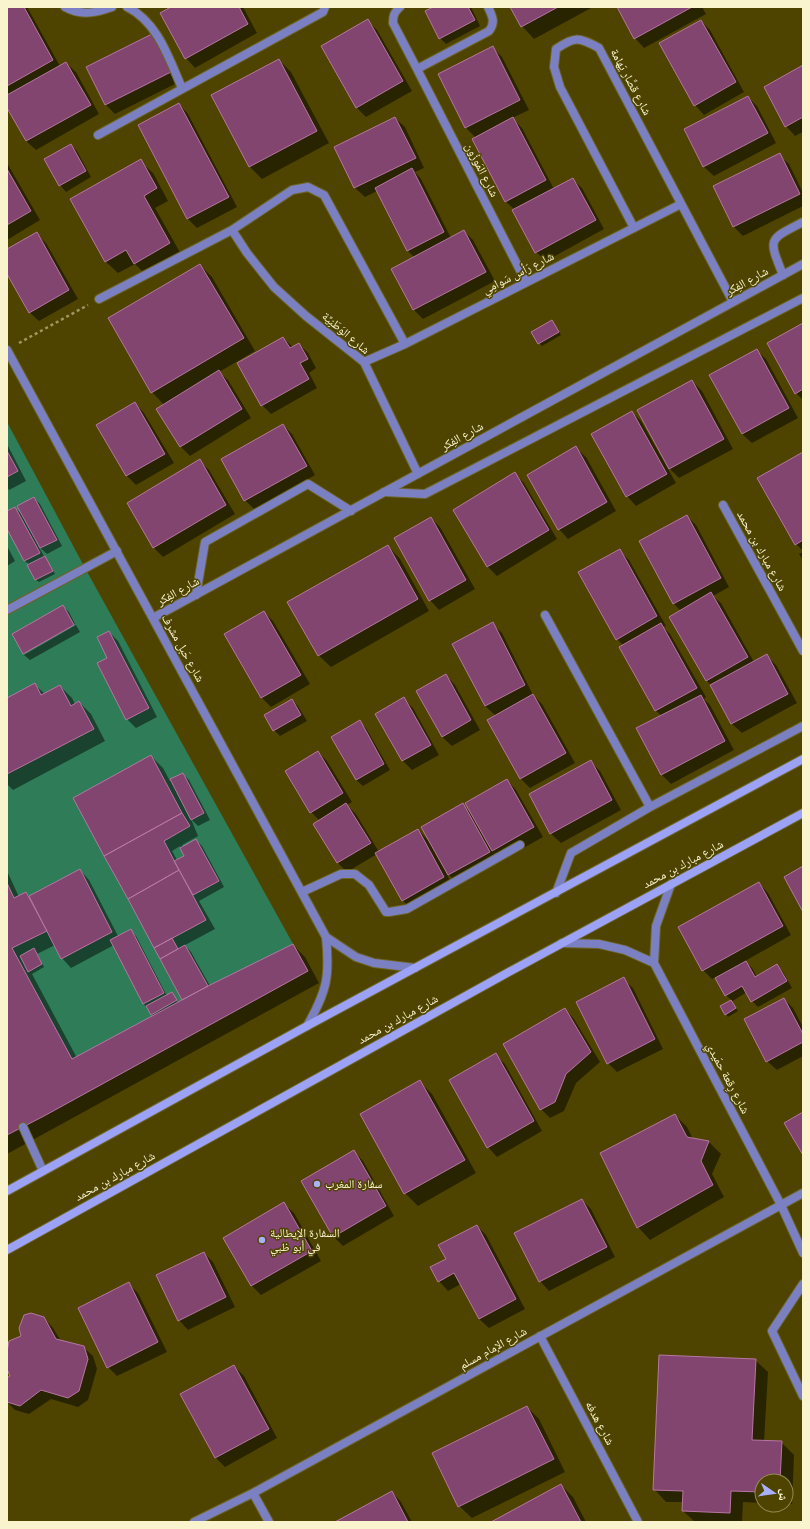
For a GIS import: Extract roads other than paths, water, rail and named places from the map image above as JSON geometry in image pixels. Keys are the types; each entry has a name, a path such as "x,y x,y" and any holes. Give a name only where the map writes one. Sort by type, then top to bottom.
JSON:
{"main road":[{"path":"7,1191 307,1026 803,759"},
{"name":"شارع مبارك بن محمد","path":"7,1250 562,943 803,813"}],"street":[{"path":"65,7 74,12 97,12 112,7"},
{"path":"127,7 135,11 150,25 160,40 182,88"},
{"path":"98,135 323,12 325,7"},
{"name":"شارع المَوزُون","path":"400,7 396,10 393,16 393,23 526,282"},
{"path":"417,69 489,31 493,26 494,20 488,7"},
{"name":"شارع قصَّار يَهامة","path":"634,228 560,87 554,66 556,49 570,40 586,40 599,48 733,302"},
{"path":"99,299 232,230 292,190 308,188 324,195 405,344"},
{"name":"شارع رَأس سَوامِي","path":"364,362 405,344 681,204"},
{"name":"شارع الفِكر","path":"783,274 774,251 774,242 780,234 803,222"},
{"name":"شارع الوَطَنِيَّة","path":"232,230 246,253 274,287 306,316 364,362 418,474"},
{"name":"شارع الفِكر","path":"153,618 803,264"},
{"path":"384,492 424,494 803,298"},
{"name":"شارع حَبل مشرف","path":"10,348 153,618 326,937 328,960 326,985 320,1004 307,1026"},
{"path":"196,595 206,542 308,484 351,510"},
{"name":"شارع مبارك بن محمد","path":"723,505 803,652"},
{"path":"7,610 118,551"},
{"path":"545,615 650,807"},
{"path":"556,893 570,853 650,807 803,726"},
{"path":"302,892 341,874 355,874 369,886 386,912 407,909 520,845"},
{"path":"562,943 599,944 625,950 654,963 656,926 671,884"},
{"name":"شارع حَبل مشرف","path":"326,937 356,957 374,962 415,968"},
{"name":"شارع رِقعة حمَيدي","path":"654,963 781,1206 803,1253"},
{"path":"23,1127 43,1171"},
{"name":"شارع الإمام مسلم","path":"194,1522 253,1493 803,1193"},
{"path":"803,1284 772,1331 803,1396"},
{"name":"شارع هدفه","path":"540,1336 638,1522"},
{"path":"253,1493 269,1522"}],"place":[{"name":"سفارة المغرب","path":"317,1184"},
{"name":"السفارة الإيطالية في أبو ظبي","path":"262,1240"}]}
